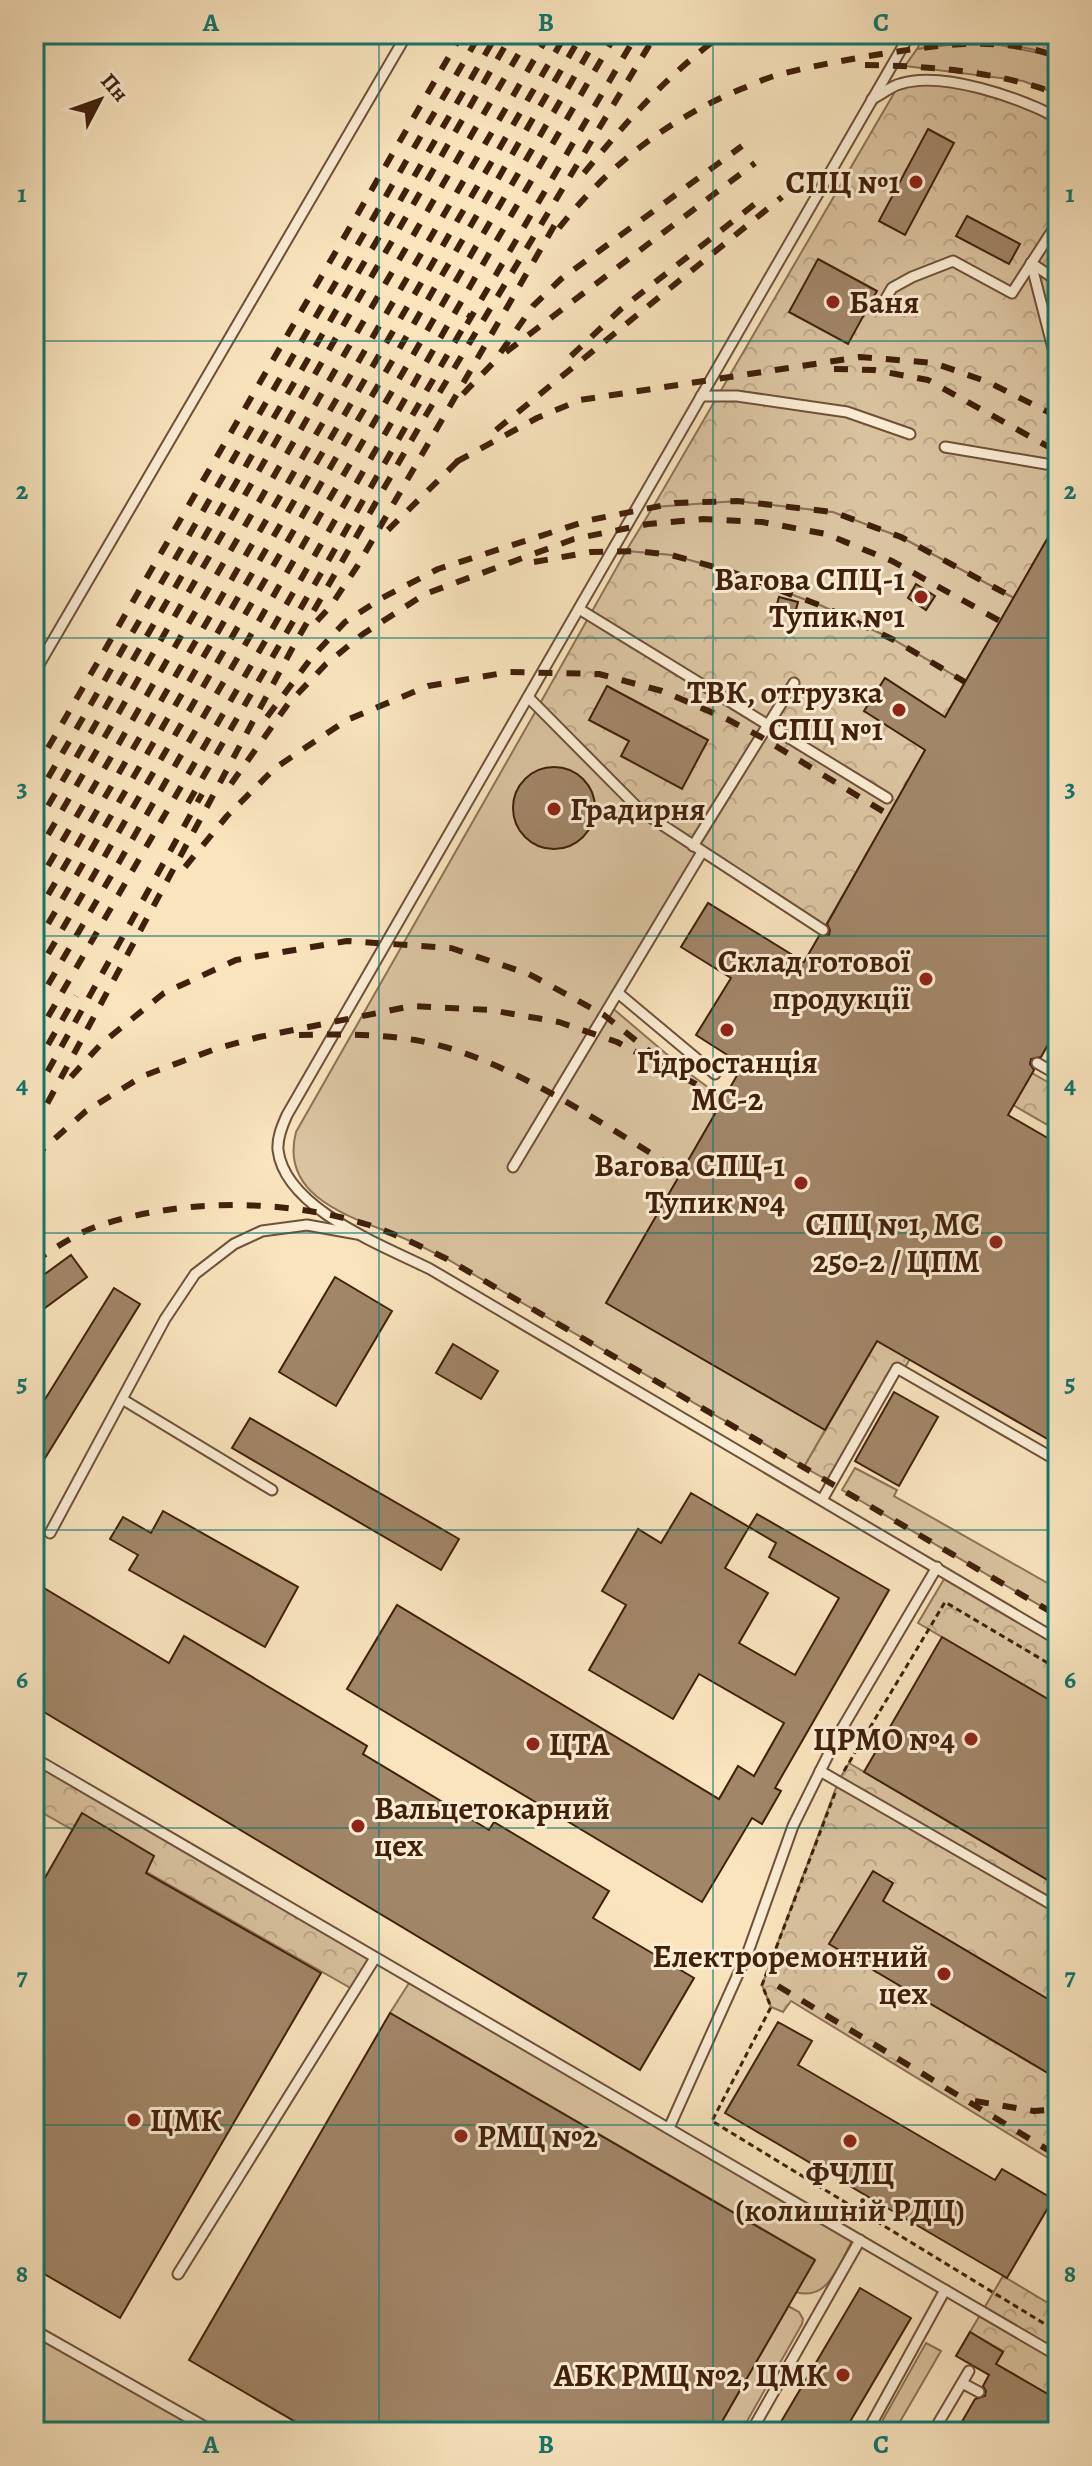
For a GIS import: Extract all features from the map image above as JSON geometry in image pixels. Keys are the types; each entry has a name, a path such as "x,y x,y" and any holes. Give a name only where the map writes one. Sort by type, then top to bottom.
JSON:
{"lane":[{"path":"34,673 407,34"},
{"path":"910,34 287,1115 280,1133 278,1153 293,1184 324,1213 444,1277 1058,1640"},
{"path":"872,100 900,83 946,80 1033,105 1058,118"},
{"path":"882,305 892,288 953,261 1012,293 1058,222"},
{"path":"1031,263 1058,281"},
{"path":"1031,263 1058,368"},
{"path":"701,396 737,396 847,412 910,434"},
{"path":"945,447 1058,466"},
{"path":"579,609 887,798"},
{"path":"693,846 794,683"},
{"path":"528,697 641,811 823,930"},
{"path":"513,1167 702,852"},
{"path":"618,993 715,1074"},
{"path":"1037,1063 1058,1075"},
{"path":"50,1533 165,1319 195,1274 234,1244 262,1231 307,1225 364,1236"},
{"path":"822,1500 897,1368 1058,1461"},
{"path":"122,1399 272,1490"},
{"path":"669,2128 748,1952 793,1826 837,1737 937,1567"},
{"path":"34,1758 1058,2356"},
{"path":"820,1771 1058,1908"},
{"path":"178,2274 375,1958"},
{"path":"751,2432 860,2240"},
{"path":"867,2432 945,2290"},
{"path":"34,2330 214,2432"},
{"path":"933,2432 969,2371"},
{"path":"962,2383 979,2392"}],"path":[{"path":"1058,1669 945,1602 839,1780 762,1985 771,2007 712,2121 1058,2332"}],"green space":[{"path":"926,34 1058,34 1058,57 1006,45 952,45 917,49"},
{"path":"995,44 1058,57 1058,94 1023,81 905,66 917,49 941,45"},
{"path":"946,80 1058,118 1058,432 1049,448 1058,478 1058,520 1014,598 901,537 833,512 737,501 653,507 900,83"},
{"path":"737,501 833,512 901,537 1014,598 965,682 894,640 822,606 729,571 671,555 626,551 653,507 675,503"},
{"path":"626,551 671,555 729,571 822,606 894,640 965,682 823,930 641,811 538,707"},
{"path":"538,707 702,852 610,1006 724,1099 607,1303 825,1430 804,1467 447,1259 340,1212 308,1188 298,1173 294,1154 296,1132"},
{"path":"1032,1073 1058,1088 1058,1131 1013,1105"},
{"path":"877,1341 910,1359 903,1371 898,1368 832,1483 804,1467"},
{"path":"855,1468 897,1490 894,1496 1051,1585 1058,1575 1058,1616 842,1490"},
{"path":"947,1574 1058,1639 1058,1705 918,1623"},
{"path":"34,1758 375,1958 354,1990 34,1808"},
{"path":"849,1763 1058,1886 1058,2164 791,2001 783,2012 771,2007 762,1985 839,1780"},
{"path":"409,1983 852,2241 831,2279 816,2291 807,2294 796,2292 814,2259 390,2013"},
{"path":"1003,2276 1058,2309 1058,2400 996,2364 1003,2351 970,2332"},
{"path":"788,2306 799,2312 802,2324 741,2432 716,2432"},
{"path":"34,2330 214,2432 34,2432"},
{"path":"926,2343 941,2351 894,2432 876,2432"}],"building":[{"name":"СПЦ №1","path":"928,129 954,143 905,235 879,221"},
{"path":"967,216 1020,244 1009,264 956,236"},
{"name":"Баня","path":"818,259 877,291 848,344 789,312"},
{"name":"Склад готової продукції","path":"1058,520 1058,1027 1041,1057 1031,1059 1034,1070 1008,1115 1058,1144 1058,1445 877,1341 825,1430 606,1303 743,1065 696,1035 731,978 681,947 708,903 804,962 819,936 829,935 827,924 925,750 864,711 885,678 945,717"},
{"name":"Вагова СПЦ-1 Тупик №1","path":"916,584 935,596 926,610 908,598"},
{"path":"779,597 798,602 794,617 775,611"},
{"path":"607,686 708,740 682,789 621,756 629,741 589,720"},
{"name":"Градирня","path":"546,767 562,767 577,774 588,785 595,808 592,824 583,837 562,849 546,849 531,842 520,831 513,816 513,800 520,785 531,774"},
{"path":"71,1255 87,1277 34,1316 34,1282"},
{"path":"335,1277 392,1311 336,1406 279,1372"},
{"path":"114,1288 140,1304 34,1476 34,1417"},
{"path":"453,1344 498,1371 481,1399 436,1373"},
{"path":"894,1392 938,1417 899,1486 855,1461"},
{"path":"250,1418 459,1539 441,1570 232,1448"},
{"path":"691,1493 749,1527 757,1514 889,1590 775,1788 781,1791 762,1824 752,1818 702,1902 347,1689 397,1605 719,1799 738,1766 754,1776 784,1723 699,1674 673,1719 589,1670 626,1605 602,1591 638,1529 661,1543","holes":["749,1527 776,1543 769,1557 839,1598 795,1675 739,1643 768,1593 725,1568"]},
{"path":"163,1511 298,1587 265,1647 129,1570 138,1555 110,1539 123,1517 151,1533"},
{"name":"Вальцетокарний цех","path":"34,1582 169,1663 184,1636 367,1746 363,1754 489,1830 494,1822 609,1891 593,1918 694,1978 640,2070 34,1706"},
{"name":"ЦРМО №4","path":"942,1637 1058,1705 1058,1886 864,1772"},
{"name":"ЦМК","path":"82,1813 154,1856 146,1873 321,1973 120,2318 34,2268 34,1897"},
{"name":"Електроремонтний цех","path":"873,1871 893,1883 883,1901 1058,2005 1058,2079 829,1944"},
{"name":"РМЦ №2","path":"390,2013 815,2260 716,2432 313,2432 189,2360"},
{"name":"ФЧЛЦ (колишній РДЦ)","path":"778,2022 812,2041 798,2065 995,2180 1002,2169 1053,2199 1007,2278 725,2113"},
{"name":"АБК РМЦ №2, ЦМК","path":"860,2288 911,2318 844,2432 775,2432"},
{"path":"970,2332 1003,2352 996,2364 1058,2400 1058,2432 956,2432 975,2399 985,2396 983,2386 989,2375 956,2356"}],"railway":[{"path":"34,772 462,34"},
{"path":"34,802 480,34"},
{"path":"34,830 497,34"},
{"path":"34,859 512,34"},
{"path":"34,890 530,34"},
{"path":"34,919 549,34"},
{"path":"34,948 566,34"},
{"path":"34,978 582,34"},
{"path":"34,1009 599,34"},
{"path":"34,1041 616,34"},
{"path":"467,324 637,34"},
{"path":"34,1128 293,647 426,415 656,34"},
{"path":"584,173 649,99 723,34"},
{"path":"559,228 598,184 641,146 714,101 771,77 856,58 960,44 1020,47 1058,57"},
{"path":"865,65 963,71 1011,80 1058,94"},
{"path":"463,394 494,362 533,306 561,279 742,146"},
{"path":"506,352 755,163"},
{"path":"571,356 621,309 765,196"},
{"path":"496,430 782,197"},
{"path":"317,621 358,565 561,214"},
{"path":"188,803 471,314"},
{"path":"456,462 537,418 580,400 860,357 934,363 988,382 1058,417"},
{"path":"834,369 874,370 928,380 1058,452"},
{"path":"388,530 462,457"},
{"path":"267,717 312,657 345,622 382,598 438,569 590,520 675,503 737,501 833,512 901,537 1014,598"},
{"path":"231,784 288,704 326,664 363,634 425,594 574,539 648,524 703,519 762,522 826,534 892,561 1000,621"},
{"path":"534,562 591,552 637,551 671,555 729,571 822,606 894,640 965,682"},
{"path":"185,867 227,816 275,768 347,720 428,686 509,672 599,674 662,691 761,737 889,815"},
{"path":"34,1096 202,794"},
{"path":"71,1077 101,1044 164,993 236,960 347,941 451,948 529,974 604,1015 653,1054"},
{"path":"34,1069 76,996"},
{"path":"34,1157 86,1111 143,1076 218,1048 259,1037 412,1006 490,1010 559,1022 617,1042 724,1099"},
{"path":"299,1035 387,1037 450,1048 519,1076 553,1094 682,1172"},
{"path":"34,1261 95,1227 136,1216 203,1206 270,1206 337,1216 369,1225 447,1259 1058,1616"},
{"path":"778,1986 1058,2156"},
{"path":"975,2101 1034,2111 1058,2109"}],"place":[{"name":"СПЦ №1","path":"916,182"},
{"name":"Баня","path":"833,302"},
{"name":"Вагова СПЦ-1 Тупик №1","path":"921,597"},
{"name":"ТВК, отгрузка СПЦ №1","path":"899,710"},
{"name":"Градирня","path":"554,809"},
{"name":"Склад готової продукції","path":"926,979"},
{"name":"Гідростанція МС-2","path":"727,1030"},
{"name":"Вагова СПЦ-1 Тупик №4","path":"801,1183"},
{"name":"СПЦ №1, МС 250-2 / ЦПМ","path":"996,1242"},
{"name":"ЦРМО №4","path":"971,1739"},
{"name":"ЦТА","path":"533,1744"},
{"name":"Вальцетокарний цех","path":"358,1826"},
{"name":"Електроремонтний цех","path":"944,1974"},
{"name":"ЦМК","path":"134,2120"},
{"name":"РМЦ №2","path":"461,2136"},
{"name":"ФЧЛЦ (колишній РДЦ)","path":"850,2141"},
{"name":"АБК РМЦ №2, ЦМК","path":"843,2375"}]}
